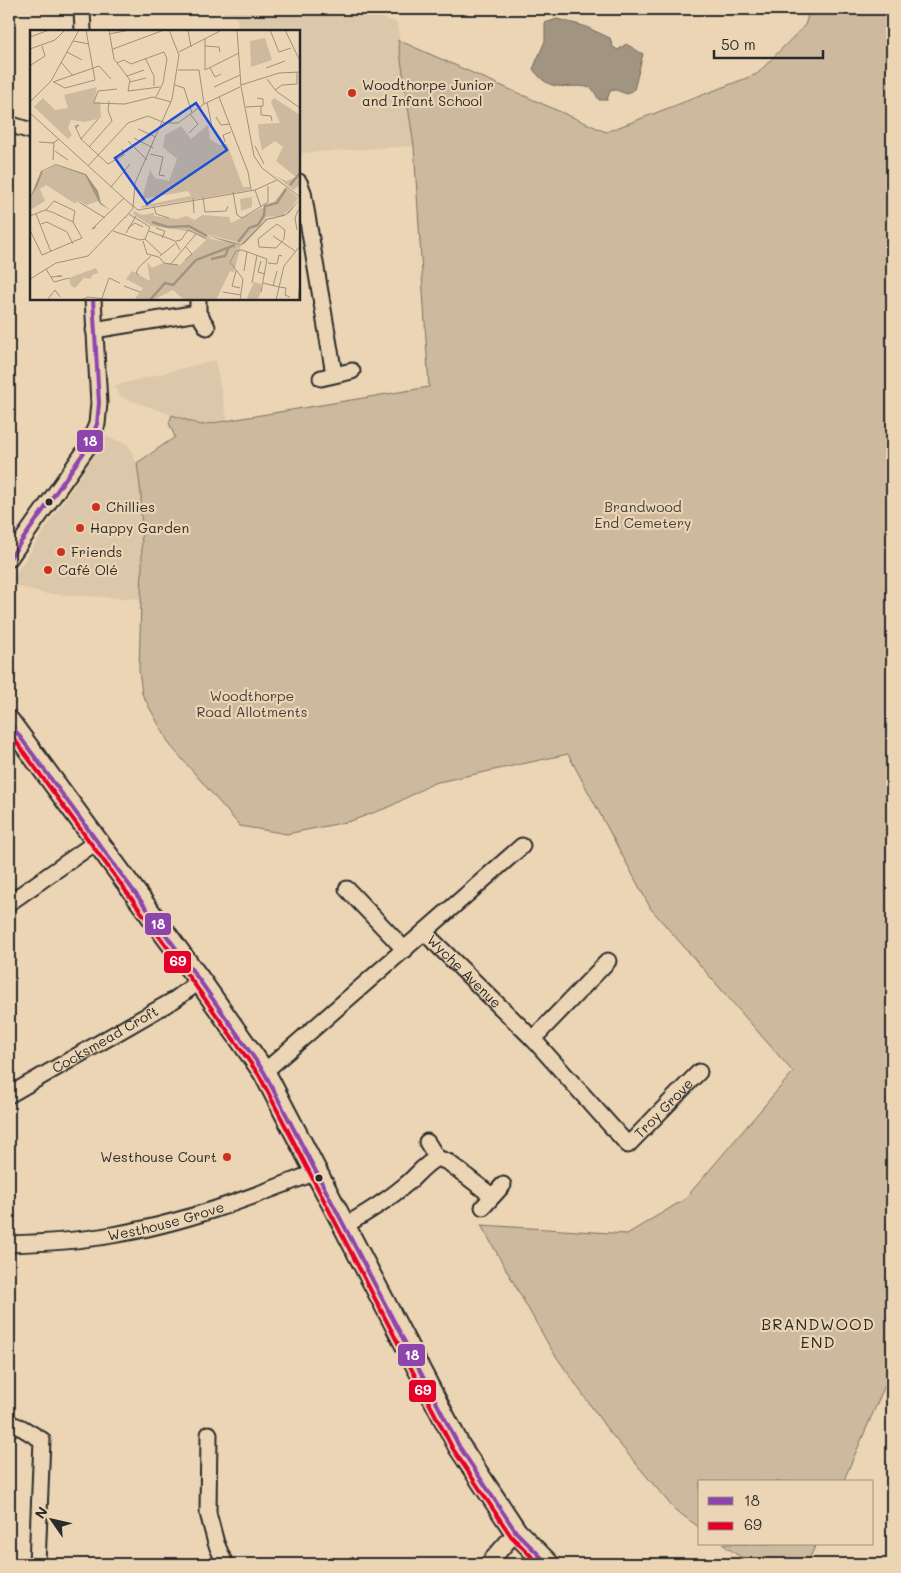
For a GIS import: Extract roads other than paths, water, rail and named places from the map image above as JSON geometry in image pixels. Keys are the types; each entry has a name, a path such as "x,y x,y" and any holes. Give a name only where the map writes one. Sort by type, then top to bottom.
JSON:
{"street":[{"path":"82,9 83,30"},
{"path":"9,124 30,131"},
{"path":"300,184 304,192 328,376 352,371"},
{"path":"9,559 87,448 97,424 98,403 94,300"},
{"path":"94,330 198,306 207,328"},
{"path":"9,722 200,981 264,1072 459,1446 516,1532 548,1564"},
{"path":"9,904 96,842"},
{"path":"424,932 522,846"},
{"path":"347,889 405,950"},
{"name":"Wyche Avenue","path":"264,1072 424,932 533,1040 628,1145"},
{"path":"533,1040 608,961"},
{"name":"Cocksmead Croft","path":"9,1095 174,1000 200,981"},
{"name":"Troy Grove","path":"628,1145 699,1072"},
{"path":"427,1142 437,1158 448,1162 487,1202 503,1186"},
{"path":"344,1226 381,1205 408,1182 426,1163 437,1158"},
{"name":"Westhouse Grove","path":"9,1244 53,1242 112,1235 255,1196 316,1172"},
{"path":"9,1423 22,1428 42,1440 37,1564"},
{"path":"209,1434 208,1513 224,1564"},
{"path":"488,1564 516,1532"}],"place":[{"name":"Woodthorpe Junior and Infant School","path":"352,93"},
{"name":"Chillies","path":"96,507"},
{"name":"Happy Garden","path":"80,528"},
{"name":"Friends","path":"61,552"},
{"name":"Café Olé","path":"48,570"},
{"name":"Westhouse Court","path":"227,1157"}],"district":[{"name":"BRANDWOOD END","path":"818,1333"}],"park label":[{"name":"Brandwood End Cemetery","path":"643,516"},
{"name":"Woodthorpe Road Allotments","path":"252,704"}]}
